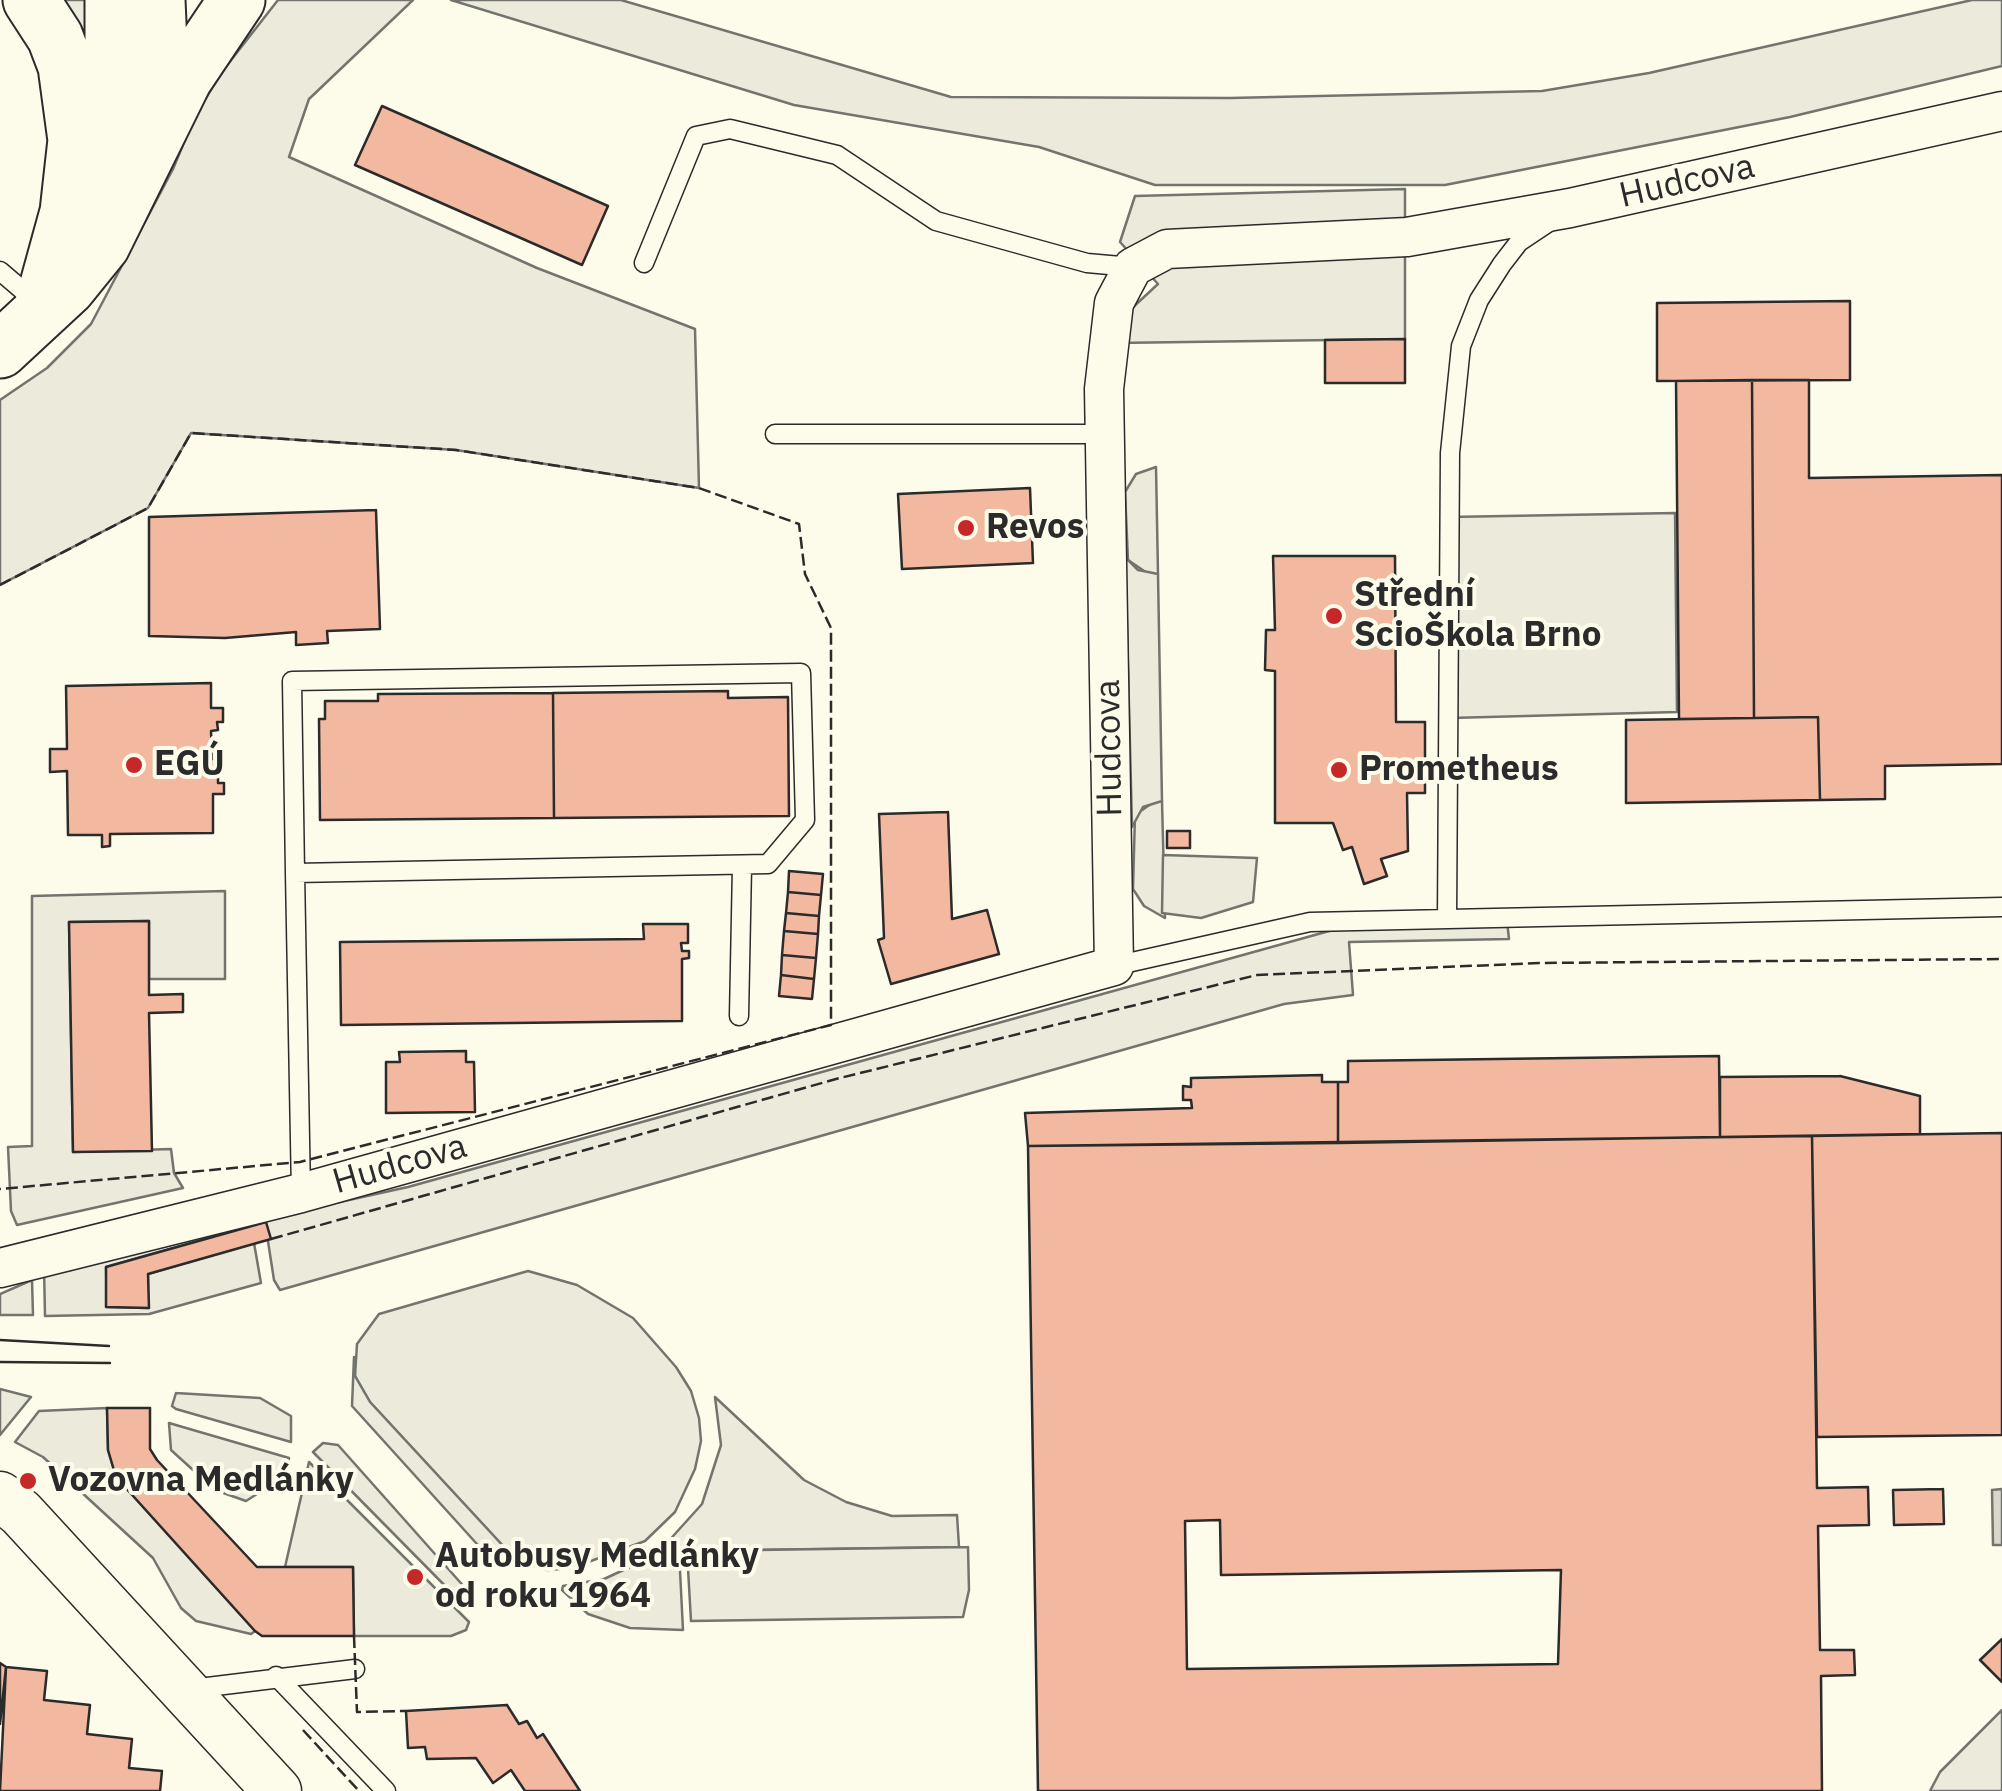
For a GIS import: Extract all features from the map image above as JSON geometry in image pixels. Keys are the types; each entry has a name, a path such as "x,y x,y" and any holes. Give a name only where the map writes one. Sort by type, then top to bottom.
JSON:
{"highway":[{"path":"31,0 55,37 72,92 75,174 42,307"},
{"path":"59,244 92,177 106,134 116,56 113,0"},
{"path":"154,136 160,68 157,0"},
{"path":"0,350 68,287 102,245 184,79 237,0"}],"street":[{"name":"Hudcova","path":"0,1268 301,1193 1114,966 1104,434 1114,302 1133,267 1166,250 1407,237 1570,208 2002,112"},
{"path":"0,1496 21,1513 277,1791"}],"lane":[{"path":"644,263 696,136 730,129 838,156 936,221 1087,263 1133,267"},
{"path":"1447,918 1450,453 1461,346 1479,300 1519,242 1570,208"},
{"path":"0,271 42,307"},
{"path":"775,434 1104,434"},
{"path":"295,873 768,864 806,820 801,673 292,681 295,873 301,1193"},
{"path":"740,1016 742,866"},
{"path":"1114,966 1310,922 2002,907"},
{"path":"185,1690 355,1669"},
{"path":"276,1676 386,1791"}],"shaded area":[{"path":"57,0 95,0 98,71"},
{"path":"278,0 413,0 309,99 289,157 537,268 695,329 699,488 456,450 191,433 148,508 0,585 0,400 47,368 91,324 173,169 195,116 221,73"},
{"path":"451,0 621,0 951,97 1230,98 1542,91 1649,73 1972,0 2002,0 2002,66 1790,117 1445,185 1155,185 1039,147 794,105"},
{"path":"1405,189 1405,339 1114,343 1130,310 1158,284 1120,242 1135,196"},
{"path":"1156,467 1158,574 1150,575 1128,560 1125,492 1136,474"},
{"path":"1675,513 1677,712 1450,718 1449,517"},
{"path":"1125,547 1128,560 1138,570 1158,574 1162,801 1143,807 1132,827"},
{"path":"1158,799 1162,801 1165,918 1144,906 1133,889 1135,815"},
{"path":"1163,855 1257,858 1253,902 1201,918 1162,913"},
{"path":"225,891 225,979 149,979 149,921 69,922 73,1152 171,1149 174,1173 183,1188 17,1225 11,1211 8,1147 32,1146 32,896"},
{"path":"1507,921 1509,939 1349,942 1353,995 1284,1004 280,1290 274,1280 265,1222 106,1267 107,1307 148,1308 148,1274 254,1243 261,1283 149,1314 45,1316 44,1267 408,1187 1340,928"},
{"path":"528,1271 577,1285 633,1318 676,1367 691,1391 699,1418 701,1441 695,1469 675,1512 645,1541 572,1568 548,1570 517,1561 370,1402 355,1376 357,1344 379,1314"},
{"path":"32,1280 33,1315 0,1315 0,1294"},
{"path":"354,1357 355,1376 370,1402 517,1561 486,1554 352,1406"},
{"path":"0,1389 31,1397 0,1435"},
{"path":"176,1393 260,1398 291,1416 291,1442 176,1409 172,1406"},
{"path":"715,1397 804,1480 846,1502 892,1516 957,1515 959,1547 679,1551 683,1630 630,1628 588,1614 562,1590 563,1586 604,1579 656,1555 702,1504 721,1445"},
{"path":"107,1408 108,1450 116,1477 255,1631 251,1634 196,1621 181,1608 153,1558 43,1457 15,1442 39,1411"},
{"path":"169,1423 289,1458 285,1476 246,1501 215,1490 171,1450"},
{"path":"323,1443 338,1445 475,1599 460,1601 313,1452"},
{"path":"309,1462 469,1622 466,1630 451,1636 354,1636 353,1567 285,1567"},
{"path":"2002,1489 2002,1545 1993,1545 1992,1490"},
{"path":"968,1547 969,1590 963,1617 691,1621 687,1551"},
{"path":"2002,1710 2002,1791 1930,1791 1940,1772"}],"building":[{"path":"382,106 608,206 582,265 355,165"},
{"path":"1850,301 1850,380 1657,381 1657,303"},
{"path":"1405,339 1405,383 1325,383 1325,340"},
{"path":"1752,380 1809,380 1809,478 2002,475 2002,764 1885,766 1885,799 1820,800 1818,717 1754,718"},
{"path":"1752,380 1754,718 1679,719 1676,381"},
{"name":"Revos","path":"1030,488 1033,563 902,569 898,494"},
{"path":"376,510 380,629 327,631 328,643 296,645 296,632 225,638 149,636 149,517"},
{"path":"1273,556 1395,556 1396,722 1425,722 1425,793 1407,793 1408,851 1381,859 1387,876 1364,884 1352,847 1343,850 1333,823 1275,823 1275,671 1265,670 1266,630 1275,630"},
{"name":"EGÚ","path":"211,683 211,708 223,708 223,722 217,722 218,730 211,731 212,759 218,759 218,783 224,783 224,794 213,794 213,833 110,834 110,846 102,847 102,835 68,835 67,771 50,772 50,749 67,749 66,686"},
{"path":"728,691 728,698 788,697 789,816 554,818 553,693"},
{"path":"553,693 554,818 320,820 319,719 325,719 325,701 378,701 378,694"},
{"path":"1818,717 1820,800 1626,803 1626,720"},
{"path":"948,812 952,919 987,910 999,954 891,984 878,940 884,938 879,814"},
{"path":"1167,831 1190,831 1190,848 1167,848"},
{"path":"789,871 823,874 821,895 788,892"},
{"path":"788,892 821,895 819,916 786,913"},
{"path":"786,913 819,916 818,934 784,931"},
{"path":"149,921 149,995 183,994 183,1012 149,1013 152,1151 73,1152 69,922"},
{"path":"643,924 688,924 688,943 681,943 682,951 689,951 689,958 682,959 682,1021 341,1025 340,942 644,939"},
{"path":"784,931 818,934 816,958 782,955"},
{"path":"782,955 816,958 814,979 781,975"},
{"path":"781,975 814,979 812,999 779,996"},
{"path":"466,1051 466,1062 474,1062 475,1112 386,1113 386,1062 400,1062 399,1052"},
{"path":"1719,1056 1720,1137 1338,1143 1338,1082 1348,1082 1348,1061"},
{"path":"1322,1075 1322,1082 1338,1082 1338,1143 1028,1146 1025,1113 1192,1108 1191,1100 1183,1100 1183,1086 1191,1087 1191,1078"},
{"path":"1840,1076 1920,1096 1920,1134 1720,1137 1720,1077"},
{"path":"2002,1133 2002,1435 1817,1437 1812,1136"},
{"path":"1812,1136 1817,1488 1868,1487 1869,1525 1818,1526 1820,1650 1854,1650 1855,1675 1821,1676 1822,1791 1038,1791 1028,1146","holes":["1220,1520 1221,1575 1561,1570 1558,1664 1187,1669 1185,1521"]},
{"path":"266,1222 271,1239 148,1274 149,1308 106,1307 106,1267"},
{"path":"107,1408 150,1408 150,1449 157,1460 257,1567 353,1567 354,1636 262,1636 255,1631 116,1477 108,1450"},
{"path":"1943,1489 1944,1524 1894,1525 1893,1490"},
{"path":"2002,1639 2002,1682 1980,1660"},
{"path":"0,1663 6,1667 0,1724"},
{"path":"6,1667 47,1671 44,1700 90,1705 87,1734 132,1739 129,1768 162,1771 160,1791 0,1791"},
{"path":"507,1705 519,1724 527,1721 537,1738 543,1734 580,1791 525,1791 511,1770 493,1783 476,1758 427,1759 425,1747 408,1748 406,1711"}],"tram line":[{"path":"0,1340 109,1346"},
{"path":"0,1362 110,1363"}],"fence":[{"path":"0,585 148,508 191,433 456,450 699,488 799,524 805,574 831,628 831,1025 300,1162 0,1189"},
{"path":"271,1239 836,1079 1257,975 1539,963 2002,959"},
{"path":"354,1636 357,1712 406,1711"},
{"path":"303,1730 359,1791"}],"place":[{"name":"Revos","path":"966,528"},
{"name":"Střední ScioŠkola Brno","path":"1334,616"},
{"name":"EGÚ","path":"134,765"},
{"name":"Prometheus","path":"1339,770"},
{"name":"Vozovna Medlánky","path":"28,1481"},
{"name":"Autobusy Medlánky od roku 1964","path":"415,1577"}]}
